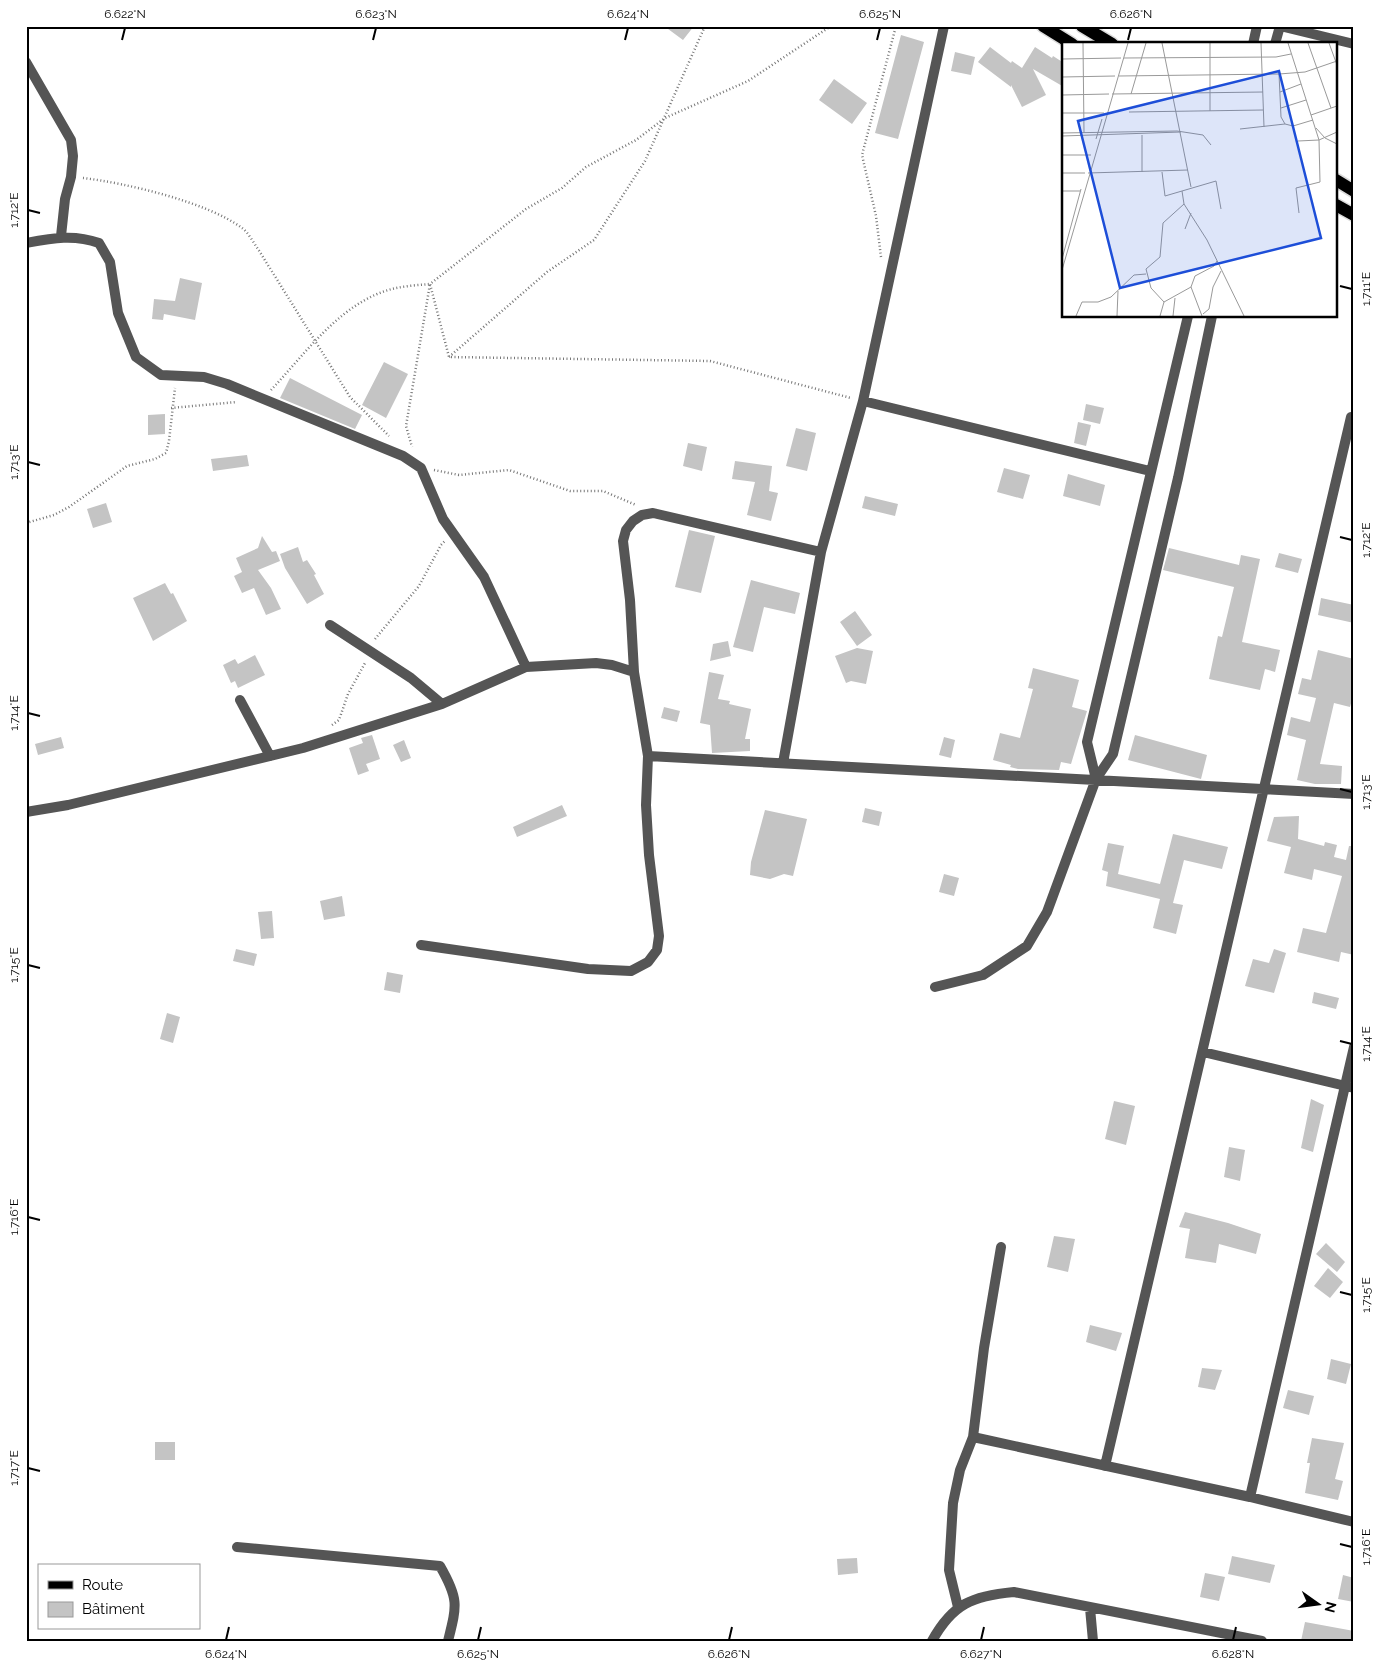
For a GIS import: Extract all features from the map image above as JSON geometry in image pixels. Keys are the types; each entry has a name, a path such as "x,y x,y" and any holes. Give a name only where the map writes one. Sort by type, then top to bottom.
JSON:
{"main road":[{"path":"1043,26 1069,42"},
{"path":"1082,26 1097,30 1110,42"},
{"path":"1338,181 1354,191"},
{"path":"1338,206 1354,215"}],"street":[{"path":"783,763 821,552 863,401 944,26"},
{"path":"1253,42 1257,26"},
{"path":"1276,42 1280,26 1354,44"},
{"path":"26,62 71,140 73,156 71,176 65,199 60,236"},
{"path":"26,243 60,236 82,237 99,243 110,262 118,313 136,357 161,375 204,377 227,384 261,400 403,456 421,468 443,519 484,577 526,667"},
{"path":"1096,779 1087,742 1188,318"},
{"path":"935,987 983,975 1027,946 1048,912 1096,779 1113,754 1178,478 1212,318"},
{"path":"863,401 1150,471"},
{"path":"1105,1466 1351,417"},
{"path":"421,945 588,969 631,971 648,962 657,950 659,936 649,854 646,805 648,756 634,672 630,600 623,541 626,530 633,521 642,515 653,513 821,552"},
{"path":"330,625 411,678 442,704"},
{"path":"26,812 68,805 270,756 442,704 526,667 596,663 612,665 634,672"},
{"path":"240,700 270,756"},
{"path":"648,756 1354,794"},
{"path":"1250,1497 1349,1087 1354,1047"},
{"path":"1203,1052 1349,1087"},
{"path":"958,1607 949,1570 950,1533 960,1470 973,1437 984,1348 1001,1247"},
{"path":"973,1437 1250,1497 1354,1522"},
{"path":"237,1547 440,1566 453,1589 456,1601 448,1641"},
{"path":"932,1641 958,1607 989,1595 1014,1592 1216,1636 1262,1641"},
{"path":"1090,1608 1093,1641"}],"path":[{"path":"449,357 547,272 594,240 645,160 705,26"},
{"path":"171,408 261,400 316,341 354,306 391,289 430,284 526,209 562,188 586,167 636,140 665,118 748,82 831,26"},
{"path":"881,264 876,216 862,155 896,26"},
{"path":"71,176 123,183 206,209 242,228 350,396 395,442"},
{"path":"430,284 449,357"},
{"path":"430,284 406,426 421,468 459,474 509,470 570,491 603,491 653,513"},
{"path":"449,357 710,361 863,401"},
{"path":"26,523 54,515 70,507 127,466 155,459 166,453 177,377"}],"building":[{"path":"664,26 694,26 683,40"},
{"path":"901,35 924,42 898,139 875,133"},
{"path":"990,47 1011,63 1012,61 1022,68 1035,47 1052,58 1053,56 1062,62 1062,86 1033,69 1046,95 1022,107 1011,85 1011,87 978,62"},
{"path":"955,52 975,57 971,75 951,71"},
{"path":"834,79 867,103 852,124 819,100"},
{"path":"180,278 202,283 195,320 164,314 163,320 152,319 154,299 175,301"},
{"path":"384,362 408,374 386,418 362,405"},
{"path":"290,378 362,415 355,429 280,398"},
{"path":"1086,404 1104,408 1100,424 1083,420"},
{"path":"165,414 165,434 148,435 148,415"},
{"path":"1078,422 1091,425 1086,446 1074,443"},
{"path":"796,428 816,433 807,471 786,466"},
{"path":"688,443 707,447 702,471 683,466"},
{"path":"247,455 249,466 213,471 211,459"},
{"path":"735,461 772,466 769,491 778,493 771,521 747,515 755,482 732,479"},
{"path":"1004,468 1030,475 1023,499 997,492"},
{"path":"1068,474 1105,485 1100,506 1063,496"},
{"path":"865,496 898,504 895,516 862,508"},
{"path":"106,503 112,522 93,528 87,509"},
{"path":"689,530 715,536 701,593 675,587"},
{"path":"262,536 272,552 276,551 280,561 258,570 271,588 281,609 266,615 254,588 242,593 234,576 242,572 236,558 258,548"},
{"path":"298,547 303,562 307,560 316,574 314,575 324,594 307,604 285,568 280,554"},
{"path":"1169,548 1239,565 1241,555 1260,559 1242,642 1280,650 1275,672 1265,669 1260,690 1209,679 1218,636 1222,637 1234,587 1163,570"},
{"path":"1279,553 1302,559 1298,573 1275,567"},
{"path":"751,580 800,593 795,614 764,607 753,652 733,647"},
{"path":"165,583 171,594 173,593 187,621 153,641 133,598"},
{"path":"1321,598 1354,605 1354,623 1318,615"},
{"path":"855,611 872,635 857,646 840,622"},
{"path":"728,641 731,656 710,661 713,644"},
{"path":"857,648 873,651 866,684 851,681 846,683 835,656"},
{"path":"1318,650 1354,659 1354,692 1350,707 1334,703 1320,764 1342,766 1341,784 1315,784 1297,780 1306,740 1287,735 1291,717 1310,722 1316,698 1298,694 1302,678 1311,680"},
{"path":"255,655 265,675 238,688 235,681 231,683 223,665 235,659 238,664"},
{"path":"1033,668 1079,680 1072,707 1087,711 1071,764 1061,762 1059,770 1018,769 993,760 1000,733 1020,738 1033,689 1028,688"},
{"path":"709,672 724,675 718,699 730,701 729,704 751,709 745,739 750,739 750,751 712,753 710,725 700,723"},
{"path":"664,707 680,711 677,722 661,718"},
{"path":"372,735 380,759 366,764 369,771 358,775 349,748 363,743 361,738"},
{"path":"1135,735 1207,755 1201,779 1128,760"},
{"path":"61,737 64,748 38,755 35,744"},
{"path":"944,737 955,740 951,758 939,755"},
{"path":"404,740 411,758 401,762 393,745"},
{"path":"562,805 567,816 517,837 513,827"},
{"path":"865,808 882,812 879,826 862,822"},
{"path":"765,810 807,819 793,876 784,874 770,879 750,875 751,862"},
{"path":"1299,816 1298,839 1324,846 1325,842 1337,845 1334,857 1346,860 1349,846 1354,846 1354,955 1341,952 1339,962 1297,952 1303,928 1326,933 1342,876 1314,869 1312,880 1284,873 1291,847 1267,841 1274,817"},
{"path":"1173,834 1228,847 1222,869 1184,860 1173,903 1183,905 1176,934 1153,928 1160,899 1106,886 1108,872 1102,870 1108,843 1124,846 1118,874 1160,884"},
{"path":"944,874 959,878 954,896 939,892"},
{"path":"342,896 345,916 324,920 320,901"},
{"path":"272,911 274,938 261,939 258,912"},
{"path":"236,949 257,954 254,966 233,961"},
{"path":"1274,949 1286,953 1274,993 1245,986 1253,959 1269,963"},
{"path":"387,972 403,975 400,993 384,990"},
{"path":"1314,992 1339,998 1336,1009 1312,1003"},
{"path":"167,1013 180,1017 173,1043 160,1039"},
{"path":"1311,1099 1324,1105 1313,1152 1301,1148"},
{"path":"1114,1101 1135,1106 1126,1145 1105,1139"},
{"path":"1229,1147 1245,1150 1240,1181 1224,1177"},
{"path":"1185,1212 1261,1234 1256,1254 1219,1244 1216,1263 1185,1258 1190,1229 1179,1227"},
{"path":"1054,1236 1075,1239 1068,1272 1047,1267"},
{"path":"1326,1243 1345,1262 1337,1272 1316,1254"},
{"path":"1328,1268 1343,1282 1330,1298 1314,1286"},
{"path":"1090,1325 1122,1333 1116,1351 1086,1342"},
{"path":"1331,1359 1351,1364 1346,1384 1327,1379"},
{"path":"1202,1368 1222,1370 1215,1390 1198,1387"},
{"path":"1288,1390 1314,1396 1309,1415 1283,1408"},
{"path":"1312,1438 1344,1443 1335,1479 1343,1481 1338,1500 1305,1493 1310,1463 1307,1463"},
{"path":"155,1442 175,1442 175,1460 155,1460"},
{"path":"1232,1556 1275,1565 1270,1583 1228,1574"},
{"path":"857,1558 858,1573 838,1575 837,1559"},
{"path":"1205,1573 1225,1577 1219,1601 1200,1597"},
{"path":"1343,1575 1354,1578 1354,1602 1338,1599"},
{"path":"1305,1622 1354,1631 1354,1641 1301,1641"}]}
